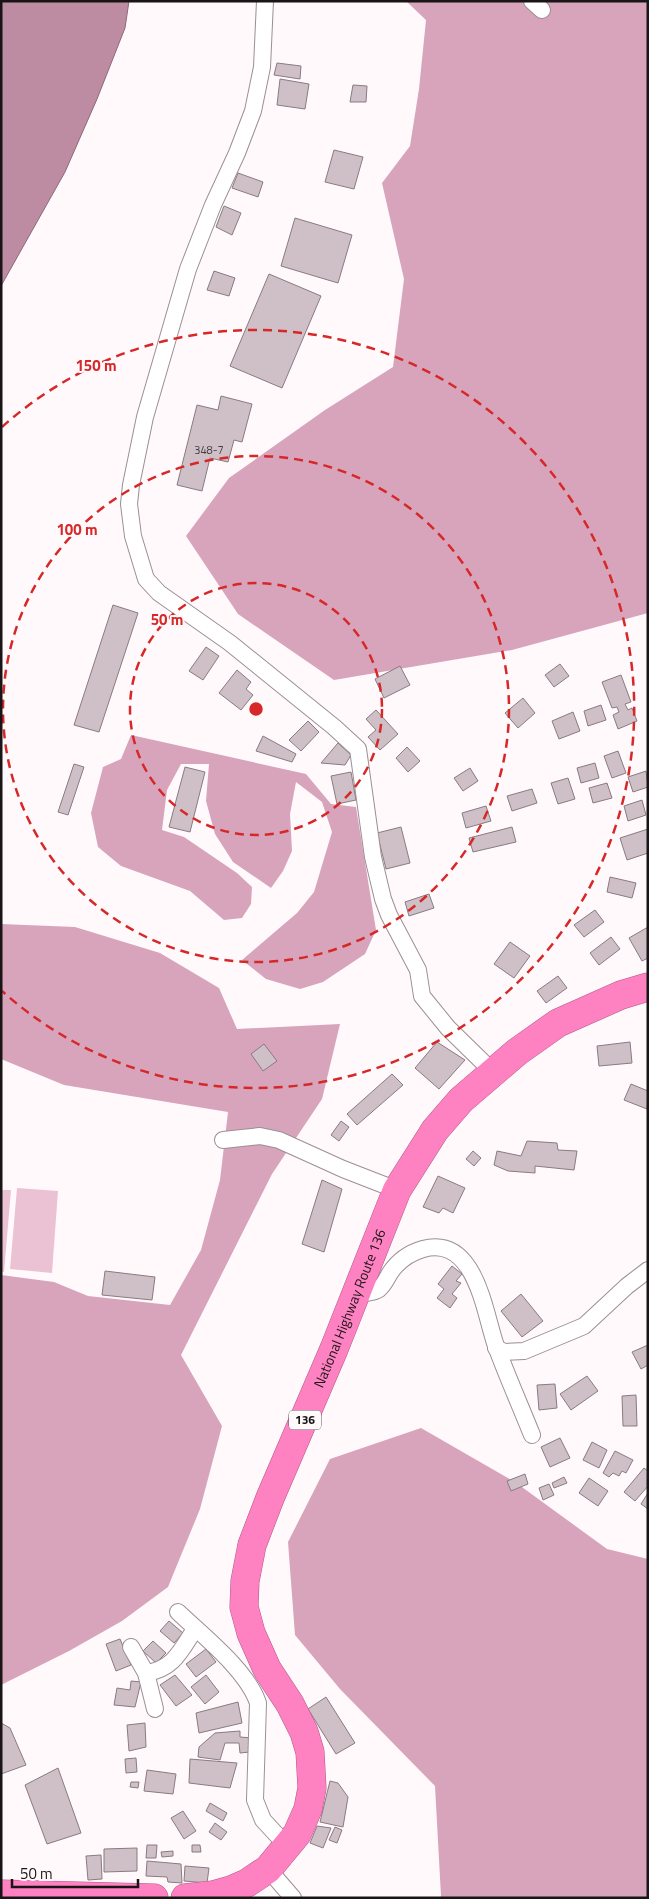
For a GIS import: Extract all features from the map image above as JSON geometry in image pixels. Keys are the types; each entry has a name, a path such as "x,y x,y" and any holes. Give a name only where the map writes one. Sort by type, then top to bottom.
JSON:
{"highway":[{"name":"National Highway Route 136","path":"185,1898 213,1895 231,1890 247,1883 268,1869 297,1834 308,1809 312,1788 310,1752 304,1732 290,1704 267,1669 251,1633 244,1607 245,1581 252,1545 270,1498 297,1439 397,1190 435,1130 460,1100 493,1072 558,1023 621,995 648,987"},
{"path":"1,1894 154,1898"}],"street":[{"path":"265,1 262,67 253,110 238,153 213,205 188,269 145,417 130,494 130,518 133,536 146,579 159,593 230,643 334,727 358,749 372,848 381,892 389,915 418,970 422,996 448,1028 493,1072"},
{"path":"223,1140 260,1136 279,1140 343,1169 397,1190"},
{"path":"357,1293 374,1292 380,1288 400,1260 414,1252 424,1248 449,1249 463,1261 474,1277 496,1348 532,1435"},
{"path":"496,1348 504,1352 524,1351 584,1326 626,1286 648,1270"},
{"path":"178,1612 235,1667 254,1691 258,1703 255,1800 263,1820 288,1847"},
{"path":"146,1673 159,1671 174,1661 195,1629"},
{"path":"131,1647 146,1673 156,1708"},
{"path":"268,1869 293,1898"}],"shaded area":[{"path":"1,1 129,1 125,28 65,172 1,286"},
{"path":"406,1 648,1 648,613 512,650 334,680 238,614 186,536 229,478 325,410 393,367 404,279 382,183 410,146 419,89 426,20"},
{"path":"131,735 306,774 331,804 356,807 376,930 365,954 323,982 300,989 266,979 242,960 297,913 314,892 332,832 322,802 296,782 290,814 292,851 283,871 271,888 233,862 215,834 206,801 209,764 181,764 167,790 162,830 184,837 237,873 252,887 251,904 242,918 224,920 190,891 121,866 98,847 91,813 103,767 121,759"},
{"path":"1,924 75,927 160,953 219,988 237,1029 340,1024 322,1099 272,1174 181,1355 222,1426 200,1509 168,1587 122,1621 69,1651 1,1685 1,1275 54,1282 88,1296 170,1305 201,1250 220,1180 228,1112 64,1085 1,1059"},
{"path":"17,1188 58,1191 52,1273 10,1269"},
{"path":"1,1190 11,1190 4,1272 1,1271"},
{"path":"421,1428 515,1482 607,1549 648,1559 648,1898 440,1898 435,1786 340,1689 295,1635 288,1542 330,1459"}],"building":[{"path":"277,63 301,66 300,79 274,75"},
{"path":"280,79 309,84 305,109 277,105"},
{"path":"353,85 367,86 366,102 350,102"},
{"path":"334,150 363,157 354,189 325,182"},
{"path":"238,173 263,182 258,197 232,188"},
{"path":"224,206 241,213 232,235 216,227"},
{"path":"295,218 352,235 338,283 281,266"},
{"path":"214,271 235,278 229,296 207,290"},
{"path":"269,274 321,296 282,388 230,366"},
{"path":"221,396 252,404 242,442 234,440 228,462 210,458 202,491 177,485 197,405 218,410"},
{"path":"113,605 138,613 99,732 74,725"},
{"path":"206,647 219,656 203,680 189,671"},
{"path":"560,664 569,676 554,687 545,675"},
{"path":"400,666 410,685 384,698 375,679"},
{"path":"237,670 251,682 246,689 253,695 241,710 219,693"},
{"path":"621,675 631,702 625,704 628,710 632,708 637,721 618,729 613,715 619,712 617,707 612,708 602,682"},
{"path":"523,698 535,713 518,728 505,713"},
{"path":"601,705 606,720 588,726 584,711"},
{"path":"376,710 398,734 380,750 368,737 376,730 366,719"},
{"path":"573,712 580,731 559,739 552,721"},
{"path":"308,721 319,732 301,751 289,740"},
{"path":"263,736 296,754 292,762 256,751"},
{"path":"338,743 351,755 345,765 321,763"},
{"path":"407,747 420,761 408,772 396,758"},
{"path":"618,751 626,773 612,778 604,756"},
{"path":"595,763 599,778 581,783 577,768"},
{"path":"74,764 84,767 68,815 58,812"},
{"path":"185,767 205,772 190,832 169,827"},
{"path":"470,768 478,781 463,791 454,778"},
{"path":"646,771 648,787 633,792 628,777"},
{"path":"351,772 356,800 337,804 331,776"},
{"path":"568,778 575,799 558,804 551,783"},
{"path":"607,783 612,798 593,803 589,788"},
{"path":"532,789 537,803 512,811 507,796"},
{"path":"642,800 646,815 628,821 624,806"},
{"path":"486,806 491,821 466,828 462,813"},
{"path":"401,827 410,863 386,869 377,833"},
{"path":"512,827 516,842 473,852 469,838"},
{"path":"648,829 648,853 627,860 620,838"},
{"path":"610,877 636,883 632,898 607,892"},
{"path":"429,894 434,908 409,916 405,902"},
{"path":"595,910 604,922 584,937 574,925"},
{"path":"648,927 648,958 642,961 629,938"},
{"path":"611,937 620,949 599,965 590,953"},
{"path":"510,942 530,956 514,978 494,964"},
{"path":"558,976 567,988 546,1003 537,991"},
{"path":"437,1042 465,1060 439,1089 415,1068"},
{"path":"630,1042 632,1063 599,1066 597,1046"},
{"path":"264,1044 277,1061 263,1071 251,1054"},
{"path":"392,1074 403,1085 357,1125 347,1114"},
{"path":"631,1084 648,1091 647,1109 624,1100"},
{"path":"341,1121 349,1127 339,1141 331,1135"},
{"path":"527,1141 557,1143 558,1150 577,1151 574,1170 535,1166 535,1173 508,1171 494,1165 497,1151 521,1156"},
{"path":"473,1151 481,1158 474,1166 466,1159"},
{"path":"438,1176 465,1188 453,1213 443,1208 439,1213 423,1207"},
{"path":"322,1180 342,1189 324,1252 302,1244"},
{"path":"452,1266 462,1274 456,1281 461,1283 452,1294 457,1298 450,1308 437,1298 444,1289 438,1284"},
{"path":"105,1271 155,1277 152,1300 102,1295"},
{"path":"521,1294 543,1321 522,1337 501,1311"},
{"path":"648,1345 648,1365 641,1369 632,1352"},
{"path":"587,1376 598,1391 571,1410 560,1394"},
{"path":"555,1384 557,1408 539,1410 537,1385"},
{"path":"636,1395 637,1426 623,1426 622,1396"},
{"path":"560,1438 570,1458 550,1467 541,1447"},
{"path":"592,1442 607,1450 599,1468 583,1460"},
{"path":"615,1451 633,1460 626,1473 622,1471 619,1476 613,1473 609,1477 603,1473"},
{"path":"644,1468 648,1471 648,1486 635,1501 624,1492"},
{"path":"525,1474 528,1484 511,1491 507,1481"},
{"path":"564,1477 567,1483 554,1488 552,1483"},
{"path":"589,1478 608,1491 598,1506 579,1493"},
{"path":"549,1484 554,1495 543,1500 539,1488"},
{"path":"648,1493 648,1509 641,1504"},
{"path":"169,1621 183,1633 174,1643 160,1631"},
{"path":"120,1639 131,1665 116,1671 106,1644"},
{"path":"153,1641 166,1653 156,1663 143,1651"},
{"path":"206,1649 216,1662 196,1677 186,1664"},
{"path":"175,1675 192,1695 176,1706 160,1685"},
{"path":"206,1675 219,1692 205,1704 191,1687"},
{"path":"131,1681 141,1682 135,1707 114,1705 117,1688 130,1690"},
{"path":"326,1697 355,1743 336,1754 308,1709"},
{"path":"238,1702 242,1723 199,1733 196,1713"},
{"path":"1,1723 10,1728 26,1765 1,1774"},
{"path":"145,1723 146,1747 129,1751 127,1725"},
{"path":"240,1731 240,1737 252,1738 250,1752 240,1753 239,1743 225,1743 220,1760 198,1757 199,1747 215,1733"},
{"path":"136,1758 137,1772 126,1773 125,1759"},
{"path":"190,1759 237,1763 230,1788 189,1783"},
{"path":"58,1768 81,1833 47,1844 25,1785"},
{"path":"147,1770 176,1774 173,1794 144,1791"},
{"path":"330,1781 338,1783 348,1797 343,1827 320,1822"},
{"path":"131,1782 139,1782 138,1788 130,1787"},
{"path":"210,1803 227,1813 223,1821 206,1811"},
{"path":"183,1811 196,1831 184,1839 171,1818"},
{"path":"215,1823 227,1832 221,1840 209,1832"},
{"path":"317,1826 331,1828 323,1848 310,1843"},
{"path":"335,1827 342,1830 337,1843 329,1840"},
{"path":"147,1845 157,1845 156,1858 146,1858"},
{"path":"192,1845 200,1845 201,1852 192,1852"},
{"path":"137,1848 137,1871 104,1872 104,1849"},
{"path":"173,1851 173,1856 162,1857 161,1852"},
{"path":"101,1855 102,1879 88,1880 86,1856"},
{"path":"147,1861 181,1864 182,1883 168,1882 167,1877 146,1876"},
{"path":"185,1866 209,1868 207,1883 184,1881"}]}
